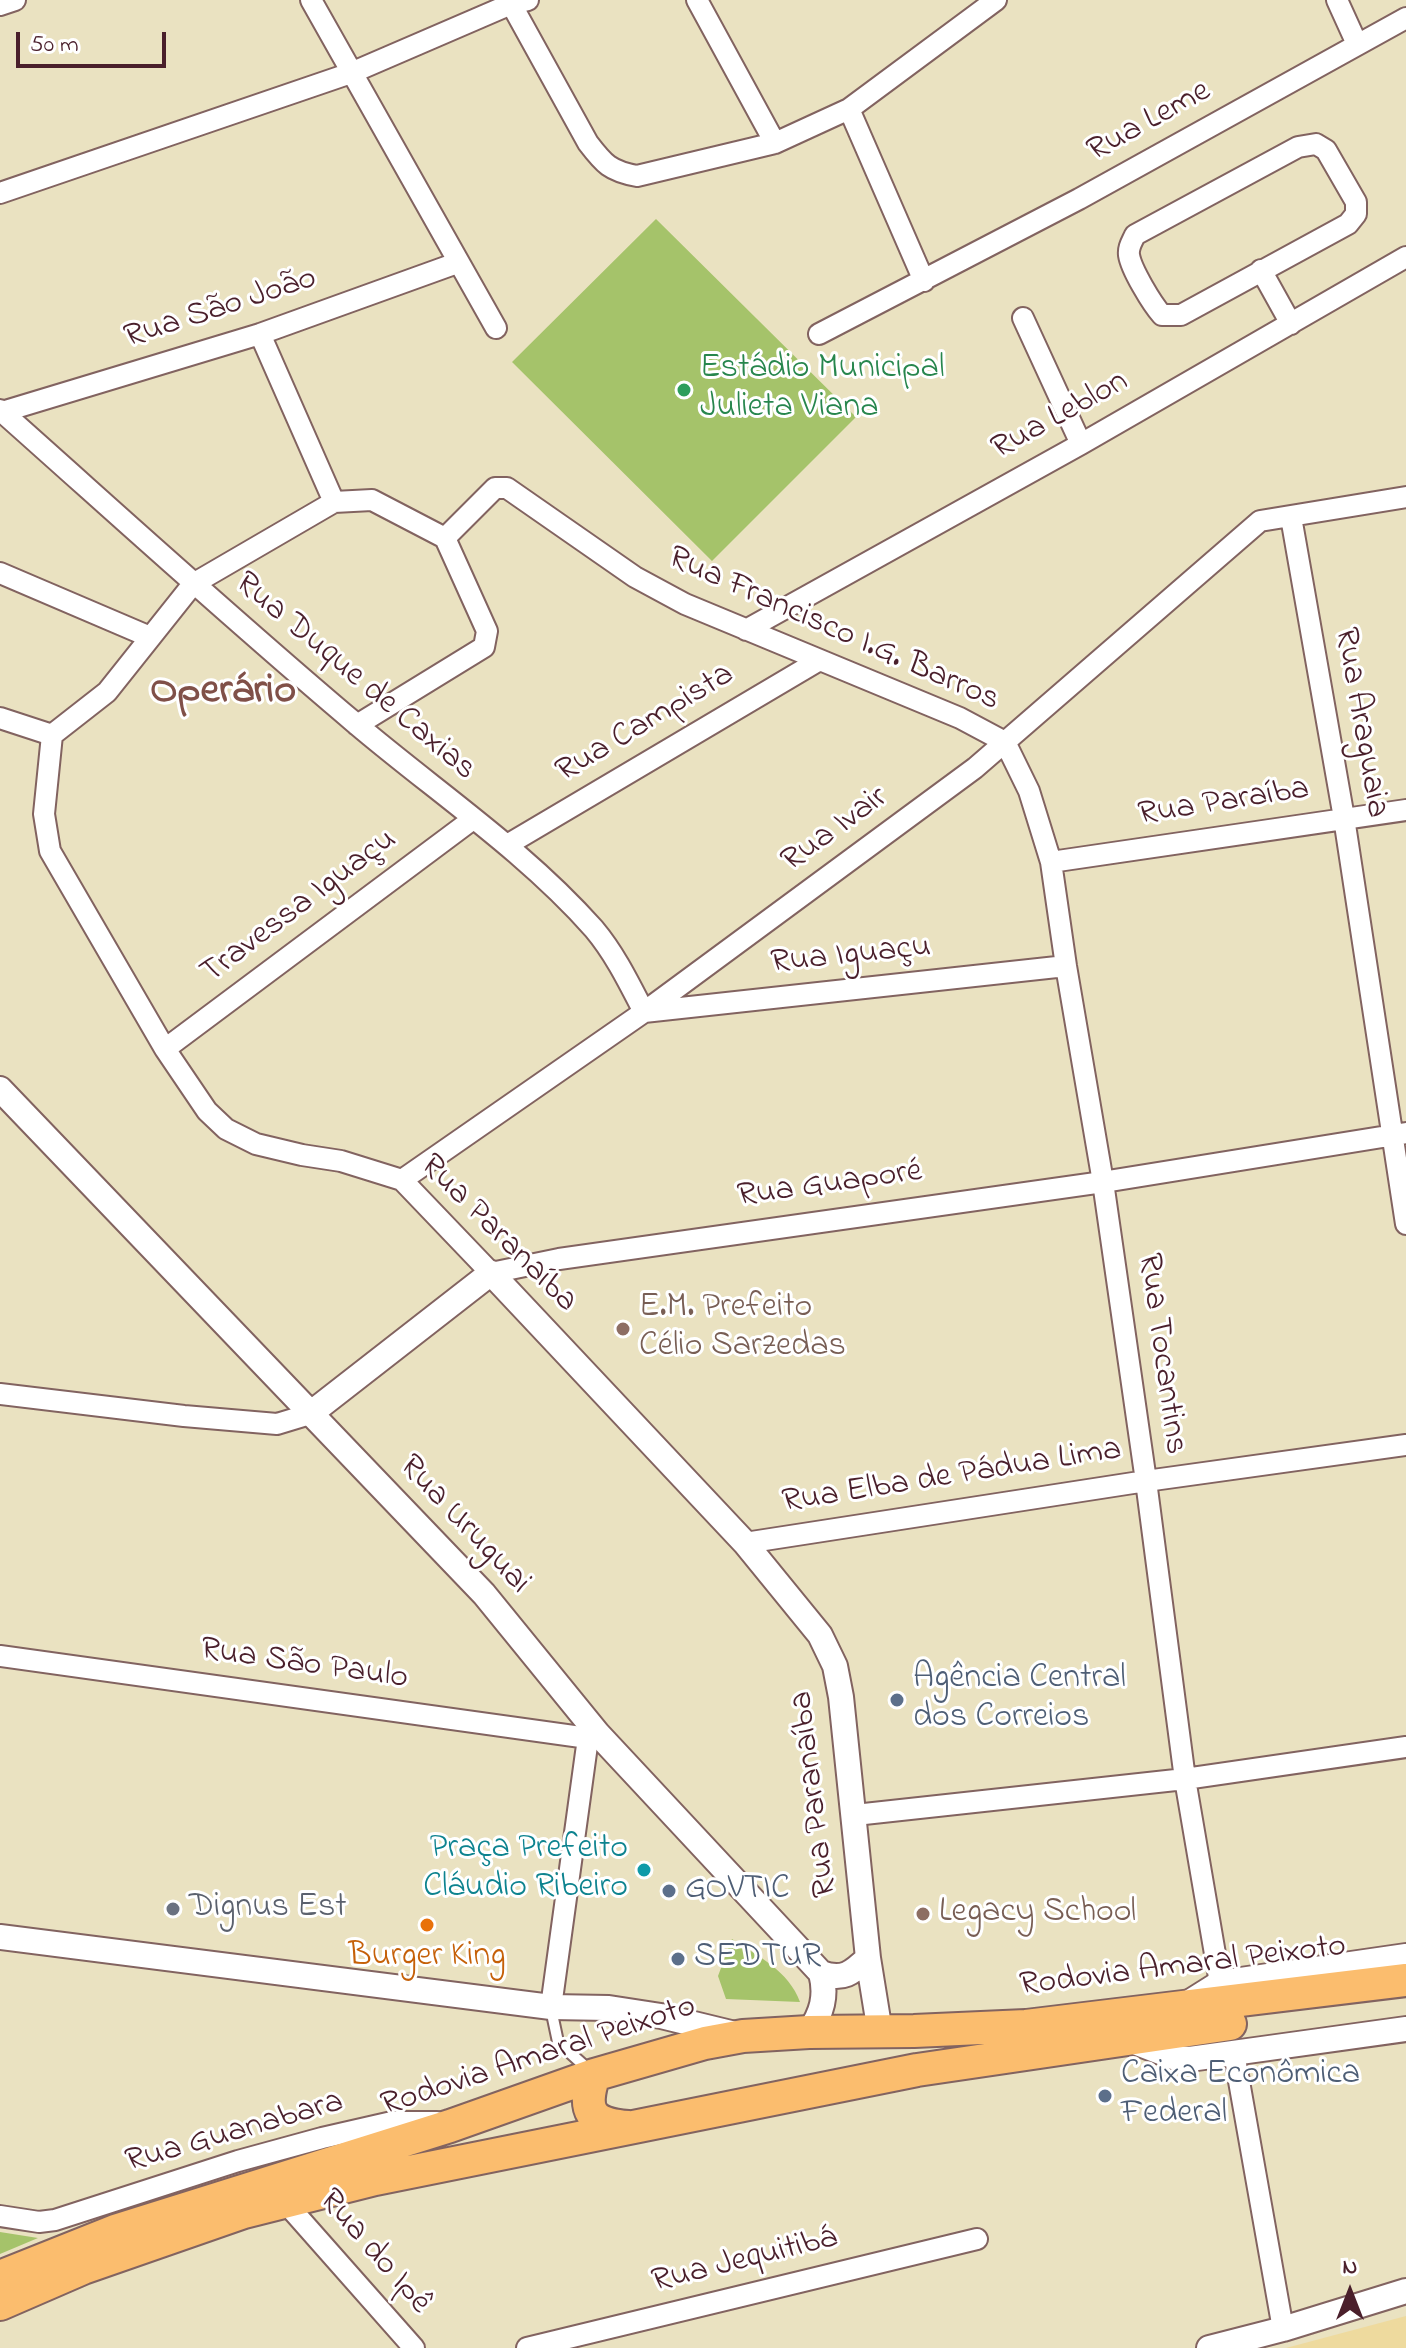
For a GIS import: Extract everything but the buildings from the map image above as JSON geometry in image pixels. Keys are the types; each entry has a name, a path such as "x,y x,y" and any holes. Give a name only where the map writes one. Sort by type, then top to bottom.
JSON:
{"highway":[{"name":"Rodovia Amaral Peixoto","path":"0,2277 115,2231 450,2126 594,2075 705,2043 743,2036 809,2032 1026,2026 1406,1980"},
{"name":"Rodovia Amaral Peixoto","path":"0,2304 83,2268 244,2212 375,2179 932,2067 1406,2001"},
{"path":"825,2087 857,2073 865,2065 880,2032"},
{"path":"594,2075 589,2093 591,2114 597,2121 609,2126 635,2128"}],"street":[{"path":"0,5 15,0"},
{"path":"311,0 496,328"},
{"path":"697,0 775,143"},
{"path":"0,193 351,73 516,1 588,143 604,164 620,173 637,176 775,143 849,109 996,0"},
{"path":"1337,0 1357,44"},
{"name":"Rua Leme","path":"819,334 1079,199 1406,18"},
{"path":"849,109 924,281"},
{"path":"1316,144 1326,150 1334,163 1356,202 1356,214 1348,224 1261,270 1181,315 1172,317 1162,315 1155,307 1129,257 1129,245 1135,235 1298,147 1316,144"},
{"name":"Rua Leblon","path":"746,630 1081,444 1406,257"},
{"name":"Rua São João","path":"1,411 260,334 457,263"},
{"path":"1261,270 1291,324"},
{"path":"1023,318 1081,444"},
{"path":"260,334 334,502"},
{"name":"Rua Duque de Caxias","path":"1,411 193,584 357,725 507,845 594,930 620,965 644,1012"},
{"name":"Rua Francisco I.G. Barros","path":"445,538 495,488 507,488 635,577 685,604 960,718 1005,742"},
{"name":"Rua Ivair","path":"402,1180 644,1012 975,768 1260,521 1406,497"},
{"path":"0,718 52,735 107,692 193,584 334,502 372,500 445,538 487,631 484,647 357,725"},
{"name":"Rua Araguaia","path":"1291,517 1398,1134 1406,1224"},
{"path":"0,573 150,637"},
{"name":"Rua Campista","path":"507,845 818,661"},
{"name":"Rua Paranaíba","path":"52,735 44,814 50,851 165,1049 207,1111 226,1129 256,1144 341,1161 402,1180 745,1543 820,1635 835,1666 841,1697 868,1958 880,2032"},
{"name":"Rua Tocantins","path":"1005,742 1029,791 1051,862 1103,1182 1185,1779 1220,1983"},
{"name":"Rua Paraíba","path":"1051,862 1406,810"},
{"name":"Travessa Iguaçu","path":"165,1049 473,819"},
{"name":"Rua Iguaçu","path":"644,1012 1066,966"},
{"name":"Rua Uruguai","path":"0,1089 484,1594 593,1736 821,1973"},
{"name":"Rua Guaporé","path":"310,1414 412,1338 491,1273 559,1259 1103,1182 1398,1134"},
{"path":"0,1394 277,1424 310,1414"},
{"name":"Rua Elba de Pádua Lima","path":"745,1543 1146,1481 1406,1445"},
{"name":"Rua São Paulo","path":"0,1656 593,1736"},
{"path":"551,2007 593,1736"},
{"path":"855,1815 1185,1779 1406,1747"},
{"path":"0,1937 551,2007 609,2008 661,2016 743,2036"},
{"path":"1180,2008 1220,1983 1406,1956"},
{"path":"809,2032 823,2005 825,1985 821,1973 843,1977 868,1958"},
{"path":"1124,2038 1180,2059 1406,2029"},
{"path":"1234,2053 1283,2329"},
{"name":"Rua Guanabara","path":"0,2216 39,2222 73,2216 238,2161 392,2122 420,2120 450,2126"},
{"name":"Rua do Ipê","path":"284,2201 414,2348"},
{"name":"Rua Jequitibá","path":"527,2348 977,2239"},
{"path":"1209,2348 1406,2291"}],"lane":[{"path":"551,2007 558,2042 594,2075"}],"green space":[{"name":"Estádio Municipal Julieta Viana","path":"656,219 856,417 712,561 512,362"},
{"path":"732,1939 781,1973 800,2002 726,1999 718,1976"},
{"path":"0,2232 38,2238 0,2254"}],"sand":[{"path":"1406,2316 1406,2348 1286,2348"}],"place":[{"name":"Estádio Municipal Julieta Viana","path":"684,390"},
{"name":"E.M. Prefeito Célio Sarzedas","path":"623,1329"},
{"name":"Agência Central dos Correios","path":"897,1700"},
{"name":"Praça Prefeito Cláudio Ribeiro","path":"644,1870"},
{"name":"GOVTIC","path":"669,1891"},
{"name":"Dignus Est","path":"173,1909"},
{"name":"Legacy School","path":"923,1914"},
{"name":"Burger King","path":"427,1925"},
{"name":"SEDTUR","path":"678,1959"},
{"name":"Caixa Econômica Federal","path":"1105,2096"}],"district":[{"name":"Operário","path":"223,694"}]}
